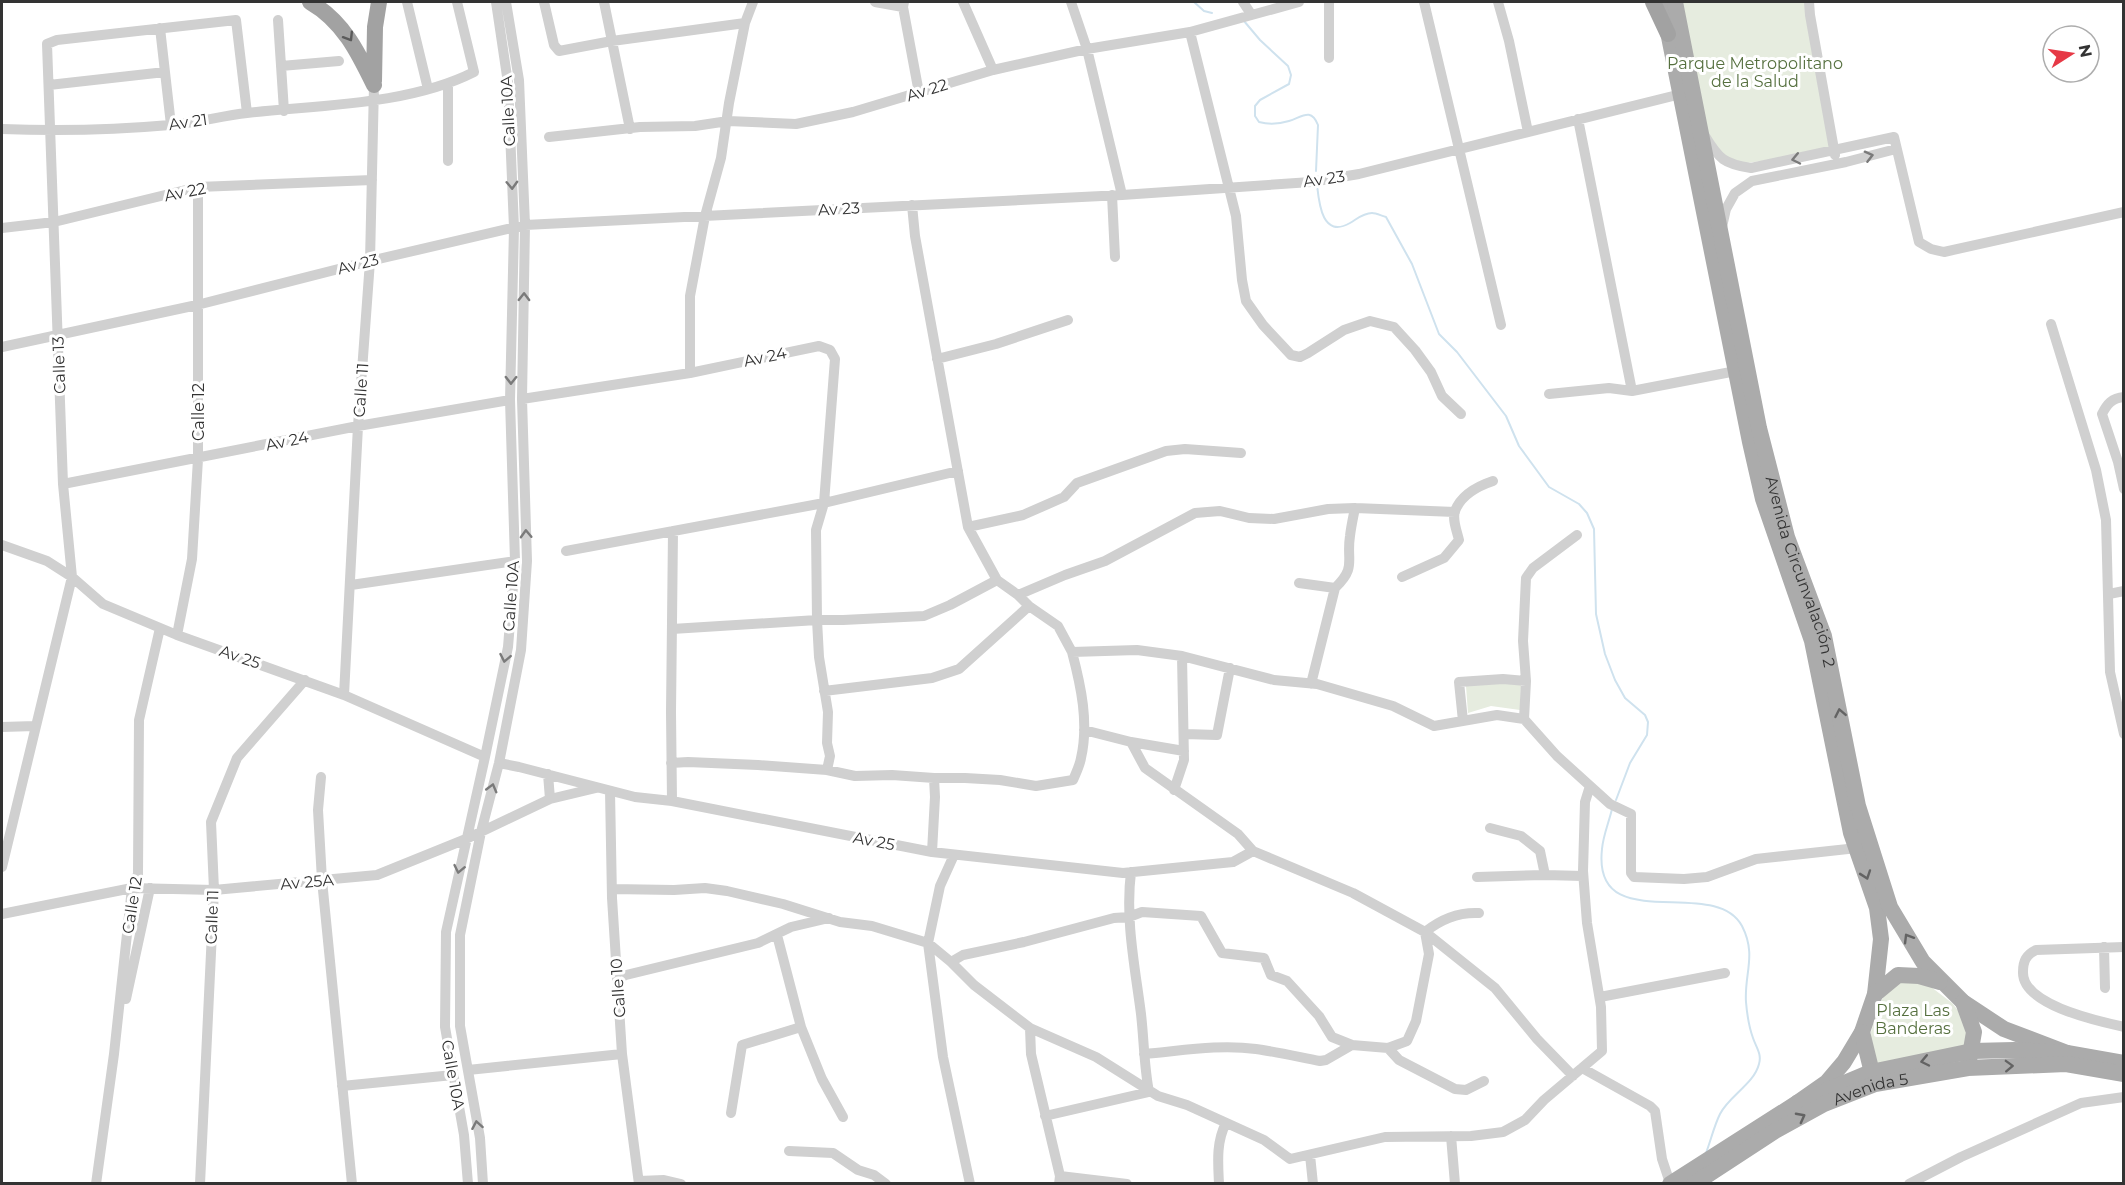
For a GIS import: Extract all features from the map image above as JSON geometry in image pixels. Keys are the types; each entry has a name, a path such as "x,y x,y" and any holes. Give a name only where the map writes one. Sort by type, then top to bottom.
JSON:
{"highway":[{"path":"310,2 323,9 343,29 358,52 374,92"},
{"path":"374,92 375,27 379,2"},
{"path":"1653,2 1675,33"}],"main road":[{"name":"Avenida Circunvalación 2","path":"1662,2 1675,33 1700,128 1759,428 1787,537 1824,636 1858,806 1890,907 1923,962 1963,1002 2004,1029 2067,1059"},
{"name":"Avenida Circunvalación 2","path":"1675,2 1675,33 1681,94 1763,499 1812,641 1851,833 1877,908 1881,939 1875,994 1862,1032 1844,1062 1827,1082 1797,1102"},
{"path":"1675,33 1681,2"},
{"path":"1875,994 1898,975 1919,976 1944,984"},
{"path":"1963,1002 1974,1032 1970,1059"},
{"path":"1862,1032 1873,1078"},
{"name":"Avenida 5","path":"1699,1173 1797,1102 1873,1078 1970,1059 2067,1059"},
{"path":"2067,1059 2124,1063"},
{"path":"2067,1059 2124,1074"},
{"name":"Avenida 5","path":"1670,1183 1699,1173 1873,1078"}],"street":[{"path":"407,2 428,89"},
{"name":"Av 21","path":"2,129 51,131 171,125 247,113 284,111 374,92 428,89 448,84 474,73 457,2"},
{"name":"Calle 10A","path":"468,1184 464,1135 445,1027 446,932 508,647 514,561 510,400 519,227 508,83 496,2"},
{"name":"Calle 10A","path":"483,1184 480,1138 460,1026 460,935 481,832 499,763 521,650 527,561 519,227 519,80 506,2"},
{"path":"544,2 554,45 558,50 745,23"},
{"path":"604,2 630,129"},
{"path":"690,373 690,296 705,216 721,158 745,23 753,2"},
{"path":"875,2 903,4 919,93"},
{"path":"963,2 993,70"},
{"path":"1071,2 1088,49 1117,195 1115,257"},
{"path":"1243,2 1251,14"},
{"name":"Av 22","path":"549,137 630,129 694,126 728,121 796,124 853,112 993,70 1088,49 1190,32 1299,2"},
{"path":"1329,2 1329,58"},
{"path":"1424,2 1501,325"},
{"path":"1498,2 1509,41 1528,132"},
{"path":"1809,2 1836,164"},
{"name":"Calle 13","path":"2,867 72,578 63,484 47,44 51,41 236,20 247,113"},
{"path":"278,20 284,111"},
{"path":"160,28 171,125"},
{"path":"1190,32 1236,216 1246,301 1263,325 1291,355 1300,357 1344,330 1370,321 1394,327 1431,372 1442,396 1461,414"},
{"path":"281,66 339,61"},
{"path":"49,85 165,72"},
{"path":"448,84 448,161"},
{"name":"Calle 11","path":"344,695 358,426 370,261 374,92"},
{"name":"Av 23","path":"2,347 197,305 370,261 519,227 1117,195 1311,182 1359,174 1681,94"},
{"path":"1578,119 1632,391"},
{"path":"1700,128 1720,156 1732,165 1751,168 1894,137 1919,243 1944,252 2124,212"},
{"path":"2,135 20,130"},
{"path":"1721,233 1726,209 1734,193 1752,181 1896,149"},
{"name":"Av 22","path":"2,228 54,222 198,187 372,180"},
{"name":"Calle 12","path":"177,635 192,559 198,459 198,187"},
{"path":"671,763 758,765 827,770 855,776 892,775 1000,780 1036,786 1073,780 1081,759 1084,730 1083,701 1072,652 1058,626 997,580 968,527 915,236 912,205"},
{"path":"937,359 996,344 1068,320"},
{"path":"2051,324 2096,470 2106,520 2110,672 2124,734"},
{"name":"Av 24","path":"522,399 690,373 819,346 830,350 835,359 824,503"},
{"path":"1549,394 1609,388 1632,391 1736,371"},
{"path":"2124,397 2107,404 2102,414 2121,461 2124,489"},
{"name":"Av 24","path":"63,484 358,426 510,400"},
{"path":"968,527 1023,515 1064,497 1077,483 1166,451 1185,449 1241,453"},
{"path":"566,550 824,503 958,471"},
{"path":"1402,577 1444,558 1459,540 1454,522 1455,512 1475,487 1493,482"},
{"path":"824,503 816,530 817,620 819,657 828,712 827,743 830,756 827,770"},
{"path":"1311,684 1335,588 1348,573 1351,560 1349,539 1355,508"},
{"path":"1018,595 1105,561 1195,513 1220,511 1249,519 1274,519 1328,509 1455,512"},
{"path":"672,801 673,531"},
{"path":"1524,719 1526,681 1523,641 1526,578 1533,568 1577,535"},
{"name":"Av 25","path":"2,545 47,561 103,604 177,635 344,695 485,757"},
{"path":"351,585 514,561"},
{"path":"672,629 924,616 997,580"},
{"path":"1299,583 1335,588"},
{"path":"2109,594 2124,591"},
{"path":"824,691 932,678 959,669 1029,606"},
{"name":"Calle 12","path":"96,1184 114,1054 132,888 138,874 139,720 160,628"},
{"path":"1072,652 1137,650 1182,656 1274,680 1311,684 1393,706 1434,726 1497,715 1524,719 1557,756 1610,804 1631,814 1631,873 1638,878 1707,877 1755,859 1857,848"},
{"path":"1174,790 1184,760 1182,656"},
{"path":"1185,734 1217,735 1230,669"},
{"path":"1463,721 1459,682 1503,679 1526,681"},
{"name":"Calle 11","path":"200,1184 214,890 212,822 237,758 304,680"},
{"path":"2,727 35,726"},
{"path":"1084,730 1131,742 1184,751"},
{"path":"1131,742 1145,768 1238,834 1253,851 1353,893 1425,932 1495,988 1537,1040 1577,1072 1650,1106 1655,1111 1662,1160 1670,1183"},
{"name":"Av 25","path":"499,763 635,797 672,801 954,855 1123,873 1233,862 1253,851"},
{"path":"548,774 550,800"},
{"path":"321,777 318,810 322,880 352,1184"},
{"path":"932,852 934,778"},
{"path":"612,889 705,888 756,897 840,922 872,926 928,943 974,985 1030,1028 1096,1057 1149,1092 1188,1105 1264,1140 1290,1160 1356,1142 1385,1137 1503,1132 1525,1120 1544,1100 1602,1051 1600,997 1587,923 1583,876 1585,802 1590,786"},
{"name":"Av 25A","path":"2,914 132,888 214,890 377,875 466,839 550,800 598,788"},
{"name":"Calle 10","path":"610,791 612,889 622,1054 639,1182"},
{"path":"1490,828 1521,836 1540,851 1545,875"},
{"path":"954,855 940,886 928,943 943,1057 970,1184"},
{"path":"1131,872 1129,917 1143,1029 1144,1070 1149,1092"},
{"path":"1477,877 1583,876"},
{"path":"114,1054 150,888"},
{"path":"951,962 963,955 1024,942 1114,918 1129,917 1142,912 1202,916 1222,953 1264,958 1271,975 1287,981 1319,1016 1332,1037 1352,1045 1388,1048 1407,1041 1416,1021 1430,954 1425,932"},
{"path":"1425,932 1437,923 1464,913 1479,913"},
{"path":"617,979 758,944 791,927 829,918"},
{"path":"777,935 801,1027 822,1078 843,1117"},
{"path":"2104,947 2105,988"},
{"path":"2124,947 2036,950 2028,954 2023,962 2022,976 2032,994 2045,1001 2093,1019 2124,1027"},
{"path":"1600,997 1725,973"},
{"path":"731,1113 742,1045 801,1027"},
{"path":"1030,1028 1030,1054 1059,1180 1127,1184"},
{"path":"1144,1054 1191,1048 1254,1048 1320,1061 1352,1045"},
{"path":"1388,1048 1399,1060 1455,1089 1466,1090 1484,1081"},
{"path":"468,1070 622,1054"},
{"path":"342,1086 453,1075"},
{"path":"1045,1116 1149,1092"},
{"path":"1909,1184 1960,1157 2081,1103 2124,1097"},
{"path":"1219,1184 1218,1162 1221,1134 1226,1123"},
{"path":"1450,1136 1455,1184"},
{"path":"789,1151 833,1153 858,1170 874,1175 886,1184"},
{"path":"1310,1155 1313,1184"},
{"path":"639,1182 664,1180 681,1184"}],"green space":[{"name":"Parque Metropolitano de la Salud","path":"1675,2 1809,2 1834,151 1732,165 1711,146"},
{"path":"1502,682 1521,684 1520,710 1491,706 1468,713 1466,686"},
{"name":"Plaza Las Banderas","path":"1905,980 1922,980 1952,1003 1964,1018 1969,1034 1964,1047 1874,1066 1869,1039 1878,1007 1886,992"}],"waterway":[{"path":"1194,2 1204,11 1212,13"},
{"path":"1244,21 1260,40 1288,66 1291,75 1289,84 1260,100 1255,106 1255,116 1259,122 1271,124 1306,115 1312,116 1318,125 1316,171"},
{"path":"1317,185 1324,217 1333,226 1341,227 1369,213 1386,217 1412,264 1439,334 1457,352 1506,416 1519,446 1549,487 1579,504 1587,513 1594,529 1596,614 1605,654 1625,698 1645,715 1648,722 1647,735 1630,763 1616,800"},
{"path":"1612,809 1602,849 1604,876 1616,892 1635,899 1707,905 1728,911 1742,926 1749,946 1746,1007 1760,1060 1752,1078 1729,1101 1720,1114 1706,1153"}]}
